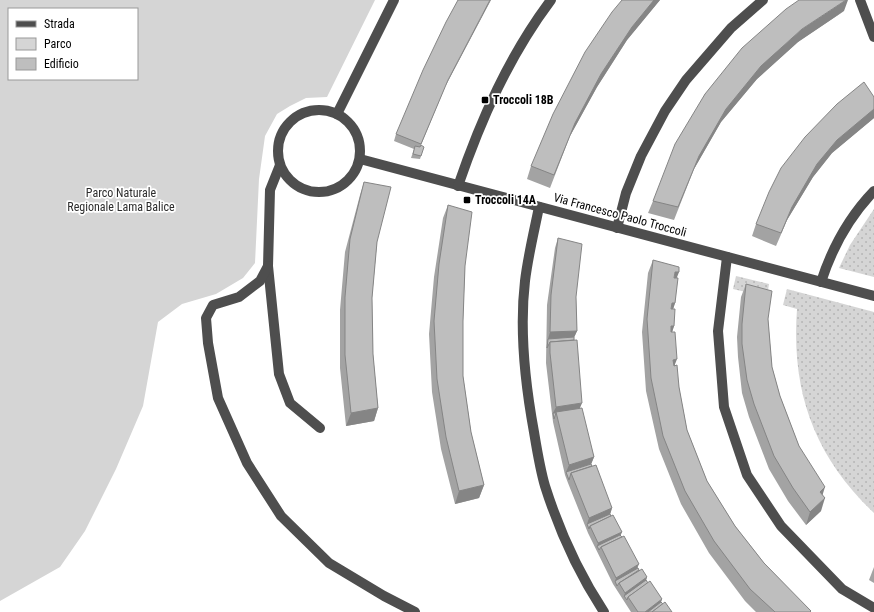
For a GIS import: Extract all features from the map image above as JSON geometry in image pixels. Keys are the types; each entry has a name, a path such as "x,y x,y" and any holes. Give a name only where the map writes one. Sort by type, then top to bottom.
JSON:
{"street":[{"path":"336,114 394,0"},
{"path":"458,186 484,115 508,67 535,22 551,0"},
{"path":"617,228 626,193 640,156 665,110 686,80 731,28 764,0"},
{"path":"860,0 874,37"},
{"path":"322,110 336,114 346,121 354,130 358,141 360,159 351,176 342,185 331,190 318,192 306,190 295,185 286,176 280,165 278,152 280,138 286,126 296,117 309,112 322,110"},
{"name":"Via Francesco Paolo Troccoli","path":"360,159 874,296"},
{"path":"280,165 270,190 268,266 279,374 290,403 320,428"},
{"path":"821,282 828,260 845,229 863,202 874,191"},
{"path":"539,207 529,253 522,320 528,402 545,486 573,556 592,594 604,612"},
{"path":"728,257 718,331 724,407 747,475 781,526 842,589 874,608"},
{"path":"268,266 260,281 239,297 213,305 206,318 208,343 218,398 247,463 281,516 329,563 384,596 415,612"}],"green space":[{"name":"Parco Naturale Regionale Lama Balice","path":"0,0 375,0 327,97 306,98 277,114 265,136 259,179 255,263 243,278 216,294 182,304 158,322 143,406 116,469 85,531 60,567 0,601"},
{"path":"874,209 874,277 839,268 850,245"},
{"path":"736,276 769,284 767,297 733,289"},
{"path":"787,289 874,312 874,513 853,491 836,469 822,445 811,421 803,395 798,368 796,339 797,309 783,305"}],"building":[{"path":"458,0 490,0 448,80 421,144 396,134 423,70"},
{"path":"622,0 654,0 632,27 601,74 575,123 554,175 531,166 553,114 585,52"},
{"path":"799,0 846,0 802,29 761,66 726,109 699,156 678,207 653,201 675,144 705,94 742,48 786,9"},
{"path":"864,82 874,97 874,109 837,140 817,164 792,207 781,233 756,224 781,168 805,137 837,104"},
{"path":"421,145 424,147 421,156 413,154 415,146 420,147"},
{"path":"364,182 391,187 377,242 372,298 373,354 378,408 351,413 345,355 345,297 350,239"},
{"path":"448,205 472,212 465,266 463,376 471,432 484,485 459,491 446,437 437,379 434,321 439,264"},
{"path":"558,238 582,244 576,297 577,331 550,332 551,295"},
{"path":"653,260 679,267 679,272 675,272 674,278 678,278 675,303 672,303 671,309 675,309 674,326 671,326 671,332 675,332 677,359 673,360 674,366 677,365 679,387 687,430 707,481 735,526 764,563 811,611 810,612 775,612 750,589 714,541 685,491 663,436 651,378 647,319"},
{"path":"746,284 772,291 768,319 772,367 780,396 799,446 825,487 820,492 825,498 810,512 793,488 774,456 754,404 747,380 742,344 742,324"},
{"path":"574,337 574,340 550,342 547,348 548,339"},
{"path":"577,340 582,403 556,407 550,342"},
{"path":"582,408 594,457 569,465 556,412"},
{"path":"591,464 592,466 571,473 569,480 566,472"},
{"path":"596,465 612,508 589,518 571,473"},
{"path":"610,514 611,516 590,526 589,529 587,524"},
{"path":"613,515 622,532 598,543 590,526"},
{"path":"620,535 622,537 601,547 599,550 597,546"},
{"path":"624,536 639,564 616,578 601,547"},
{"path":"638,568 639,570 619,583 617,586 615,581"},
{"path":"642,569 647,577 625,593 619,583"},
{"path":"646,580 648,583 628,597 627,600 624,596"},
{"path":"650,581 662,599 645,612 638,612 628,597"},
{"path":"661,602 663,604 652,612 648,612"},
{"path":"665,602 672,612 652,612"}],"place":[{"name":"Troccoli 18B","path":"485,100"},
{"name":"Troccoli 14A","path":"467,200"}]}
